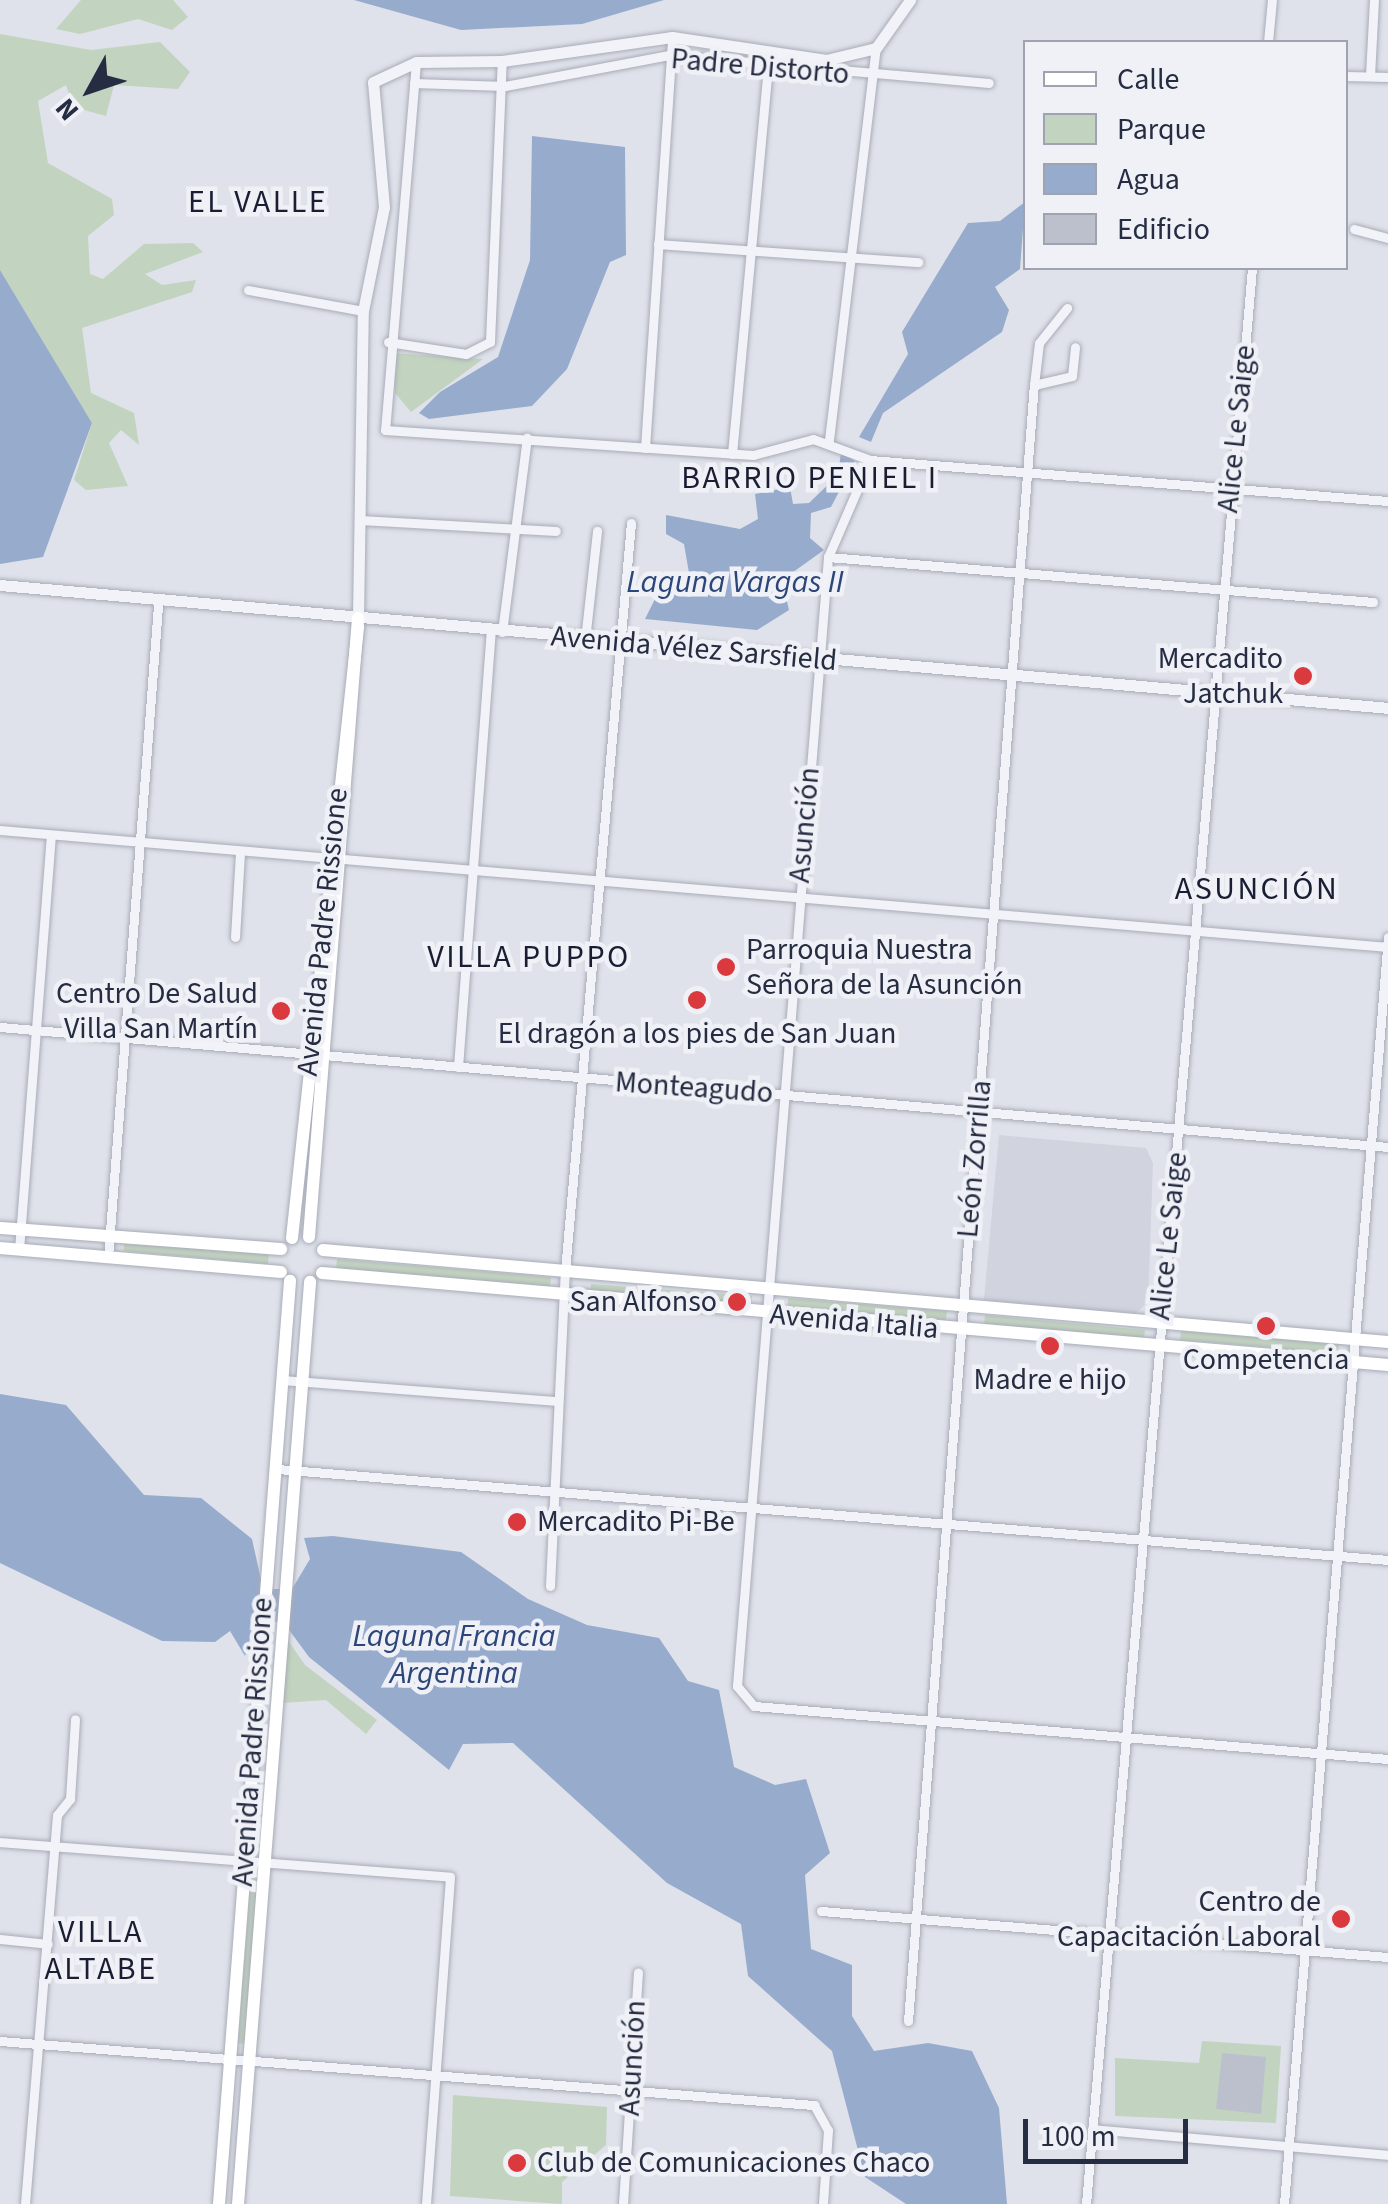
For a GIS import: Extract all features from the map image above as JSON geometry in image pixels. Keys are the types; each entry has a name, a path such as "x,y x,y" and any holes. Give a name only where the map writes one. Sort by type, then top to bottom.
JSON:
{"main road":[{"name":"Avenida Padre Rissione","path":"292,1238 328,859 358,622"},
{"name":"Avenida Padre Rissione","path":"309,1237 345,860 358,622"},
{"path":"0,1228 280,1249 292,1238 309,1237 323,1250 316,1278 0,1248"},
{"path":"280,1249 286,1276"},
{"name":"Avenida Italia","path":"323,1250 1388,1342"},
{"name":"Avenida Padre Rissione","path":"238,2204 292,1470 286,1276"},
{"name":"Avenida Padre Rissione","path":"219,2204 263,1588 290,1381 316,1278"},
{"name":"Avenida Italia","path":"316,1278 1388,1365"}],"street":[{"path":"829,440 854,258 876,48 910,0"},
{"path":"1268,40 1272,0"},
{"path":"1370,76 1374,0"},
{"path":"645,448 672,36"},
{"name":"Padre Distorto","path":"396,67 416,62 502,61 672,36 826,60 876,48"},
{"name":"Padre Distorto","path":"414,83 505,86 669,55 872,77 989,84"},
{"path":"732,454 768,66 796,55"},
{"path":"388,342 466,354 490,342 505,86 502,61"},
{"path":"416,62 388,342 385,430 732,454 829,440 870,460 1388,501"},
{"name":"Avenida Padre Rissione","path":"358,622 366,413 363,311 384,207 373,82 396,67"},
{"path":"1348,76 1388,78"},
{"path":"1354,228 1388,238"},
{"path":"658,244 918,262"},
{"name":"Alice Le Saige","path":"1086,2204 1138,1539 1179,1130 1212,693 1252,270"},
{"path":"248,290 363,311"},
{"name":"León Zorrilla","path":"908,2021 958,1330 1026,573 1034,386 1040,343 1067,308"},
{"path":"1034,386 1072,376 1075,348"},
{"path":"366,413 386,415"},
{"path":"458,1068 471,870 497,632 527,438"},
{"name":"Asunción","path":"870,460 828,557 748,1506 742,1698 927,1719"},
{"path":"360,520 513,532 556,530"},
{"path":"550,1586 549,1489 565,1271 598,884 624,643 631,523"},
{"path":"586,640 597,531"},
{"path":"828,557 1372,602"},
{"name":"Avenida Vélez Sarsfield","path":"0,585 158,605 1388,708"},
{"path":"108,1258 158,605"},
{"path":"0,830 598,884 799,896 1388,947"},
{"path":"19,1250 50,836"},
{"path":"235,937 240,853"},
{"path":"1284,2204 1374,1146 1388,936"},
{"name":"Monteagudo","path":"0,1027 1388,1147"},
{"path":"290,1381 556,1400"},
{"path":"277,1469 1388,1560"},
{"path":"25,2204 42,2045 56,1848 75,1718"},
{"path":"927,1719 1124,1733 1388,1759"},
{"path":"0,1842 450,1877 426,2204"},
{"path":"821,1911 1388,1957"},
{"path":"0,1939 48,1944"},
{"name":"Asunción","path":"624,2204 638,1972"},
{"path":"0,2041 824,2113 823,2204"},
{"path":"1092,2129 1388,2155"}],"shaded area":[{"path":"999,1135 1146,1148 1153,1163 1148,1302 1135,1314 984,1300"}],"green space":[{"path":"81,0 173,0 188,17 172,30 138,19 80,34 56,29"},
{"path":"0,34 91,50 160,42 190,72 178,89 114,85 106,116 73,107 66,85 38,101 48,163 112,199 114,215 88,236 90,274 103,279 144,244 193,243 203,252 145,274 162,285 196,280 192,292 82,328 91,393 134,413 139,445 121,430 109,443 128,486 86,490 74,480 92,423 0,270"},
{"path":"393,353 483,359 411,412 395,393"},
{"path":"124,1244 269,1252 268,1264 124,1251"},
{"path":"337,1259 551,1277 550,1288 336,1270"},
{"path":"591,1284 752,1296 751,1307 590,1295"},
{"path":"788,1298 947,1311 946,1320 788,1307"},
{"path":"985,1315 1145,1330 1144,1339 984,1325"},
{"path":"1181,1331 1339,1343 1338,1353 1180,1340"},
{"path":"287,1639 305,1665 377,1720 366,1734 326,1700 282,1703"},
{"path":"251,1878 260,1878 246,2044 238,2043"},
{"path":"1202,2041 1281,2046 1276,2123 1115,2116 1115,2058 1199,2063"},
{"name":"Club de Comunicaciones Chaco","path":"453,2095 607,2107 606,2145 562,2182 562,2204 450,2196"}],"water":[{"path":"354,0 664,0 582,24 461,30"},
{"path":"532,136 625,147 626,255 610,262 567,369 532,406 429,419 419,413 440,392 498,357 530,260"},
{"path":"1023,204 1020,269 995,287 1009,310 1002,332 883,413 871,442 859,437 908,354 902,332 968,223 1000,221"},
{"path":"0,270 92,423 43,557 0,564"},
{"name":"Laguna Vargas II","path":"841,452 855,461 831,507 811,513 810,538 824,550 782,580 789,610 757,630 645,619 666,577 689,573 684,544 666,534 666,515 740,529 758,519 755,494 790,487 793,504 809,503 838,475"},
{"name":"Laguna Francia Argentina","path":"0,1394 66,1405 144,1495 201,1498 252,1539 263,1589 292,1589 310,1559 304,1538 333,1536 461,1552 528,1599 587,1625 659,1638 688,1681 719,1690 734,1767 775,1785 806,1779 830,1853 805,1875 811,1949 852,1965 852,2016 874,2051 928,2043 972,2051 999,2108 1007,2204 906,2204 865,2177 832,2051 748,1976 741,1924 667,1883 513,1743 463,1744 449,1770 309,1657 284,1623 256,1619 245,1656 230,1631 215,1642 162,1641 0,1563"}],"building":[{"path":"1222,2053 1266,2057 1261,2114 1216,2109"}],"place":[{"name":"Mercadito Jatchuk","path":"1303,676"},
{"name":"Parroquia Nuestra Señora de la Asunción","path":"726,967"},
{"name":"El dragón a los pies de San Juan","path":"697,1000"},
{"name":"Centro De Salud Villa San Martín","path":"281,1011"},
{"name":"San Alfonso","path":"737,1302"},
{"name":"Competencia","path":"1266,1326"},
{"name":"Madre e hijo","path":"1050,1346"},
{"name":"Mercadito Pi-Be","path":"517,1522"},
{"name":"Centro de Capacitación Laboral","path":"1341,1919"},
{"name":"Club de Comunicaciones Chaco","path":"517,2163"}],"district":[{"name":"EL VALLE","path":"258,202"},
{"name":"BARRIO PENIEL I","path":"810,478"},
{"name":"ASUNCIÓN","path":"1257,889"},
{"name":"VILLA PUPPO","path":"529,957"},
{"name":"VILLA ALTABE","path":"101,1952"}]}
